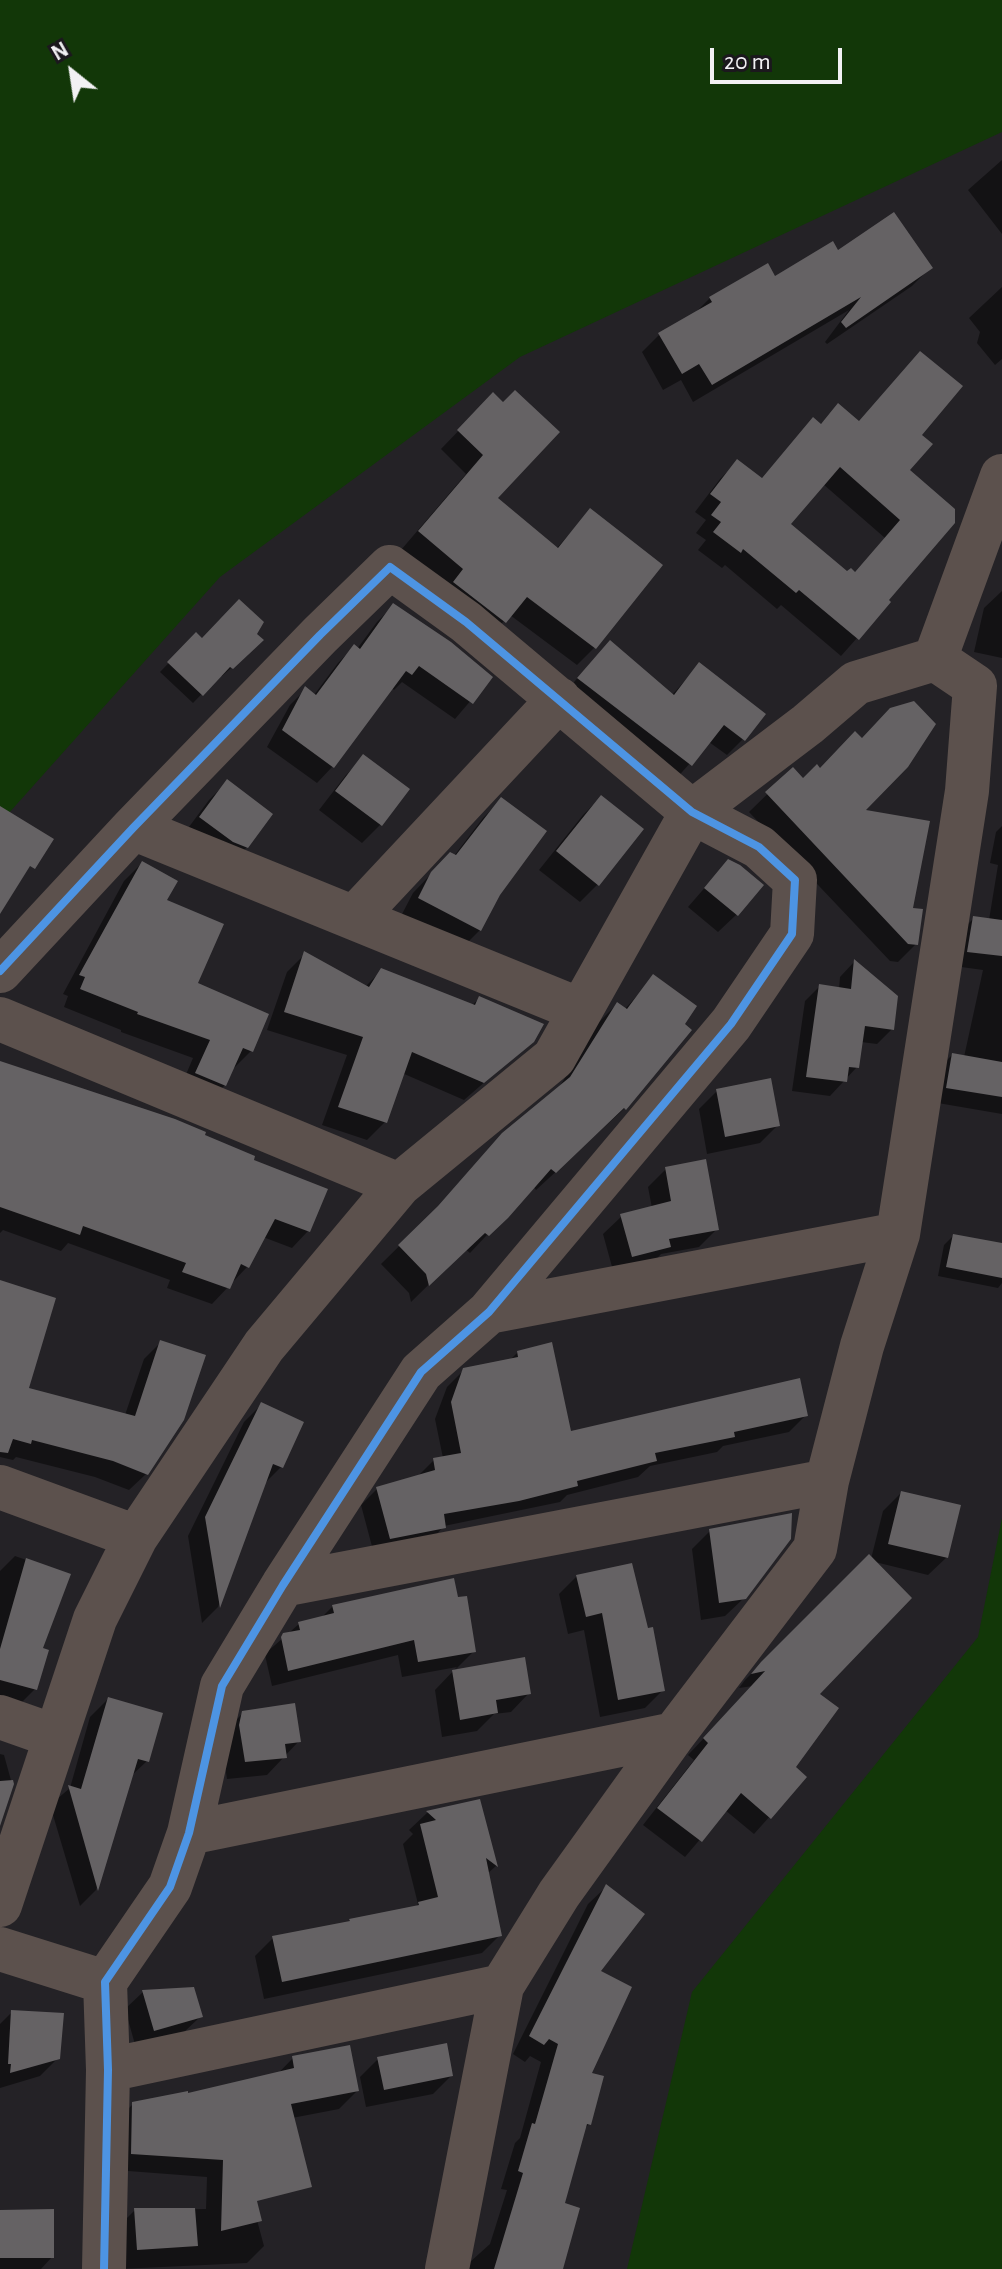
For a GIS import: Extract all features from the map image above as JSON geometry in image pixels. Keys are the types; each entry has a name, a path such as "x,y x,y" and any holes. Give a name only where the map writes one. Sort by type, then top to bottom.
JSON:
{"street":[{"path":"935,659 1002,476"},
{"path":"0,971 133,828 390,567 466,622 692,812 759,847 795,880 792,934 731,1024 489,1312 421,1372 283,1585 222,1686 189,1833 170,1887 105,1982 108,2070 104,2269"},
{"path":"0,1905 95,1619 136,1537 264,1346 399,1185 554,1058 692,812 808,724 856,683 935,659"},
{"path":"447,2269 502,1986 559,1894 674,1734 815,1549 827,1481 862,1346 898,1234 967,791 975,686 935,659"},
{"path":"354,918 559,699"},
{"path":"133,828 580,1010"},
{"path":"0,1019 399,1185"},
{"path":"489,1312 898,1234"},
{"path":"283,1585 827,1481"},
{"path":"0,1487 136,1537"},
{"path":"0,1717 54,1736"},
{"path":"189,1833 674,1734"},
{"path":"0,1949 105,1982"},
{"path":"108,2070 502,1986"}],"green space":[{"path":"0,0 1002,0 1002,132 520,357 220,577 0,823"},
{"path":"1002,1518 1002,2269 627,2269 692,1992 978,1637"}],"building":[{"path":"894,212 933,268 846,328 841,322 861,297 712,385 699,364 682,374 658,333 712,302 709,297 768,263 775,276 833,241 838,250"},
{"path":"920,351 963,386 922,435 933,444 910,470 955,509 955,523 859,640 799,590 796,593 743,549 741,553 713,532 721,522 711,515 721,502 710,494 737,459 762,478 813,417 821,424 838,403 859,421","holes":["840,467 900,520 855,572 851,568 847,571 791,524"]},
{"path":"515,390 560,432 498,498 558,548 590,508 663,565 596,649 527,597 506,623 453,582 463,569 418,531 483,455 457,430 493,392 503,402"},
{"path":"239,599 264,622 257,634 264,640 233,669 230,667 203,696 167,662 196,632 202,638"},
{"path":"393,603 451,642 493,677 473,704 419,666 412,675 406,671 334,768 282,730 305,686 316,695 354,644 360,649"},
{"path":"610,640 674,695 699,662 766,714 745,741 724,725 692,766 577,678"},
{"path":"914,701 936,724 908,767 866,810 930,821 913,908 923,909 918,945 908,944 765,792 793,767 803,778 817,764 820,768 855,731 862,738 890,708"},
{"path":"363,754 410,789 382,826 335,791"},
{"path":"227,779 273,814 248,848 233,842 199,817"},
{"path":"601,795 644,829 599,886 556,851"},
{"path":"501,797 547,831 500,895 481,931 418,898 431,872 450,852 456,855"},
{"path":"0,806 54,839 35,869 30,866 0,914"},
{"path":"728,859 764,885 738,916 704,888"},
{"path":"142,861 178,881 167,900 224,924 198,983 269,1014 253,1052 243,1048 226,1086 195,1073 210,1040 137,1014 80,989 85,977 79,975"},
{"path":"973,916 1002,920 1002,956 967,952"},
{"path":"304,951 369,987 381,968 475,1005 479,996 544,1024 534,1042 484,1083 412,1052 387,1123 338,1107 363,1037 284,1012"},
{"path":"854,959 898,996 894,1030 865,1026 859,1068 849,1067 847,1082 806,1077 819,984 851,989"},
{"path":"653,974 697,1006 685,1024 692,1030 626,1110 624,1108 556,1173 551,1169 508,1218 489,1236 485,1233 429,1286 426,1274 398,1245 438,1206 502,1133 570,1077 617,1002 627,1009"},
{"path":"952,1053 1002,1062 1002,1097 946,1088"},
{"path":"0,1061 175,1119 255,1156 254,1160 328,1189 310,1232 275,1219 249,1268 241,1264 230,1289 182,1272 186,1263 83,1226 80,1235 0,1207"},
{"path":"771,1078 780,1126 725,1137 716,1089"},
{"path":"706,1159 719,1230 669,1239 671,1247 632,1257 620,1214 671,1201 665,1167"},
{"path":"953,1234 1002,1243 1002,1278 946,1267"},
{"path":"0,1280 56,1298 29,1388 135,1416 160,1340 206,1355 184,1420 148,1475 113,1461 32,1440 31,1444 13,1439 8,1453 0,1452"},
{"path":"552,1342 571,1431 800,1378 808,1416 734,1432 735,1437 655,1453 657,1461 577,1481 578,1486 519,1501 444,1514 446,1528 390,1539 376,1487 435,1470 433,1458 461,1453 451,1402 463,1368 518,1357 517,1351"},
{"path":"261,1402 304,1422 283,1468 273,1464 220,1608 205,1517"},
{"path":"901,1491 961,1505 948,1558 888,1544"},
{"path":"792,1513 791,1539 746,1599 719,1603 709,1529"},
{"path":"869,1554 912,1598 820,1694 839,1708 796,1767 807,1777 771,1819 741,1793 702,1842 657,1808 708,1743 703,1738 765,1671 751,1674 761,1662"},
{"path":"26,1558 71,1574 43,1648 49,1650 37,1690 0,1680 0,1649"},
{"path":"632,1563 648,1628 653,1627 665,1691 618,1700 602,1613 586,1617 576,1575"},
{"path":"454,1578 458,1597 467,1596 476,1652 418,1662 414,1640 288,1671 281,1637 283,1633 300,1630 298,1622 334,1613 332,1605"},
{"path":"525,1657 531,1694 496,1700 498,1713 460,1720 452,1670"},
{"path":"108,1697 163,1713 149,1762 138,1759 98,1891 68,1785 81,1789"},
{"path":"295,1703 301,1742 285,1744 287,1758 245,1762 239,1725 242,1711"},
{"path":"13,1780 14,1784 0,1826 0,1781"},
{"path":"480,1799 498,1867 486,1858 502,1936 282,1982 272,1936 419,1905 418,1902 438,1897 420,1824 436,1820 426,1811"},
{"path":"606,1884 645,1914 601,1971 632,1987 592,2073 604,2076 565,2203 580,2208 563,2269 494,2269 523,2173 518,2171 558,2044 549,2039 544,2045 529,2036"},
{"path":"194,1987 203,2017 154,2031 142,1990"},
{"path":"11,2010 64,2013 60,2059 10,2073"},
{"path":"447,2043 453,2076 384,2090 377,2057"},
{"path":"350,2045 359,2091 291,2104 312,2187 257,2201 262,2221 221,2231 223,2160 131,2154 132,2102 188,2093 294,2068 292,2056"},
{"path":"134,2208 195,2208 198,2246 137,2250"},
{"path":"54,2209 54,2258 0,2258 0,2210"}],"cycle path":[{"path":"0,971 133,828 390,567 466,622 692,812 759,847 795,880 792,934 731,1024 489,1312 421,1372 283,1585 222,1686 189,1833 170,1887 105,1982 108,2070 104,2269"}]}
